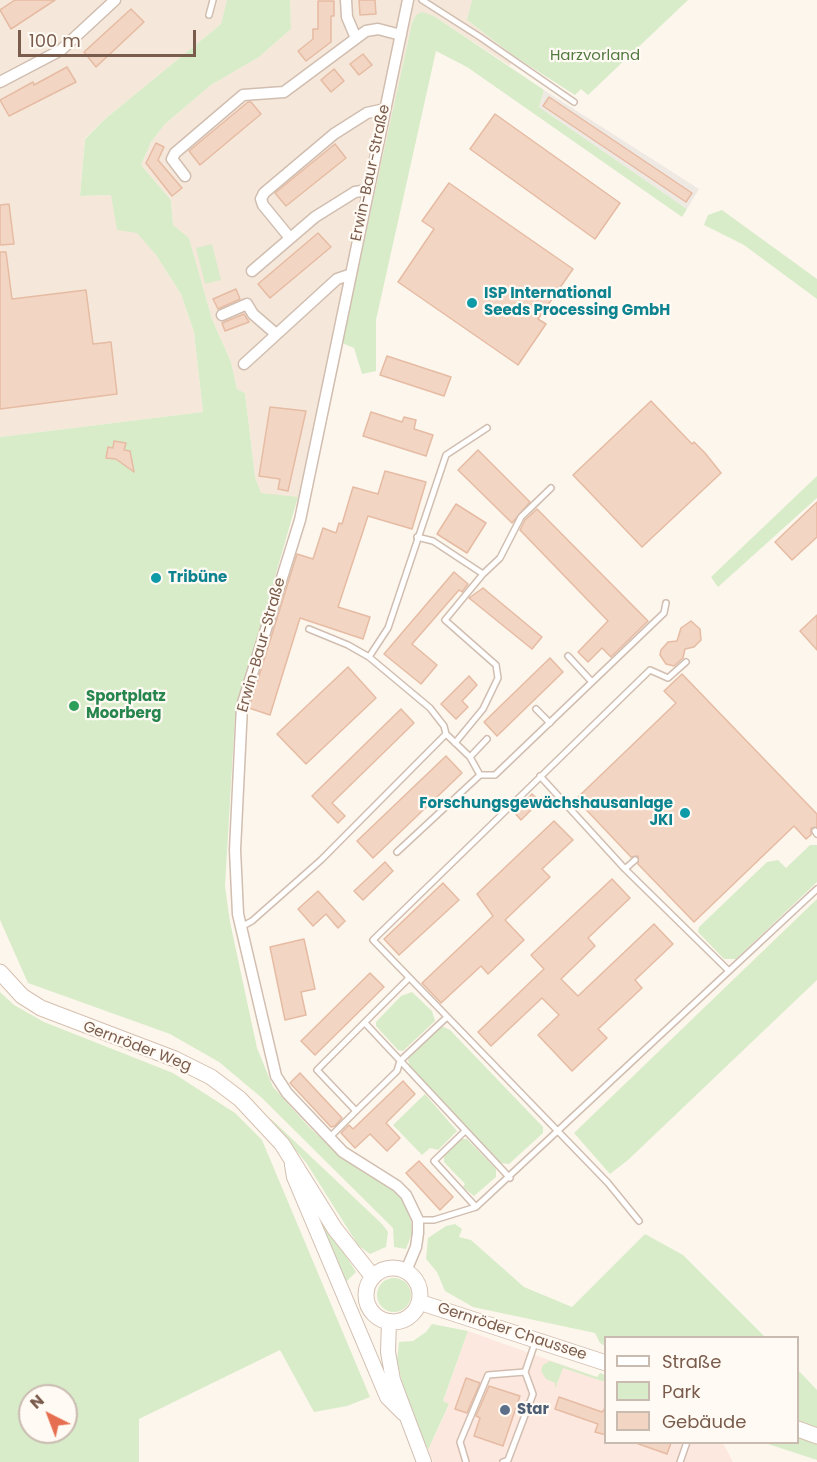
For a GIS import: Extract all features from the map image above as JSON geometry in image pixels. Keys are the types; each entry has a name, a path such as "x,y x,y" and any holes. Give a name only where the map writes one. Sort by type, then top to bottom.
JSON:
{"main road":[{"name":"Gernröder Weg","path":"0,972 22,996 41,1008 175,1059 211,1077 254,1111 289,1154 335,1229 373,1276"},
{"path":"387,1268 406,1271 418,1286 419,1302 406,1318 389,1321 374,1313 367,1302 367,1288 373,1276 387,1268"},
{"name":"Gernröder Chaussee","path":"419,1302 604,1362"},
{"path":"799,1430 817,1436"}],"street":[{"path":"0,82 61,50 115,0"},
{"path":"346,0 347,17 355,36"},
{"name":"Erwin-Baur-Straße","path":"408,0 300,519 242,706 235,891 241,927 276,1076 287,1093 329,1138 359,1164 398,1186 414,1208 418,1220"},
{"path":"185,176 172,159 175,153 243,95 284,92 355,36 378,29 401,34"},
{"path":"290,238 263,205 261,199 264,193 334,134 367,113 385,109"},
{"path":"252,271 338,201 354,192 368,190"},
{"path":"244,364 337,279 349,275"},
{"path":"222,315 247,304 253,314 276,334"},
{"path":"289,1154 294,1177 387,1396 404,1413"},
{"path":"406,1271 416,1247 418,1220"},
{"path":"389,1321 388,1352 393,1380 420,1461"}],"lane":[{"path":"209,15 213,0"},
{"path":"422,0 480,36 574,102"},
{"path":"369,657 388,628 446,455 487,428"},
{"path":"455,743 483,709 498,678 496,665 445,620 483,574 500,558 521,517 551,488"},
{"path":"417,537 433,541 483,574"},
{"path":"397,852 480,775 495,775 664,613 666,603"},
{"path":"309,629 348,645 369,657 430,708 444,726 446,734 470,757 480,775"},
{"path":"568,656 592,682"},
{"path":"639,1221 608,1184 408,979 373,940 650,670 668,678 686,662"},
{"path":"536,709 550,723"},
{"path":"241,927 252,921 321,860 446,734"},
{"path":"470,757 487,739"},
{"path":"540,776 625,869 729,971"},
{"path":"625,869 634,860"},
{"path":"418,1220 434,1220 476,1207 510,1178 817,889"},
{"path":"356,1111 317,1070 408,979"},
{"path":"329,1138 397,1071 400,1061 447,1017"},
{"path":"365,1023 510,1178"},
{"path":"465,1131 434,1161 476,1207"},
{"path":"503,1462 508,1460 533,1394 525,1372 536,1339"},
{"path":"466,1462 460,1442 488,1375 525,1372"},
{"path":"681,1462 687,1444"}],"shaded area":[{"path":"0,0 227,0 221,24 85,138 80,196 111,195 156,255 181,294 194,332 203,412 0,437"},
{"path":"290,0 472,0 467,20 514,56 510,66 434,16 416,15 412,23 310,501 261,493 255,477 245,393 237,389 231,362 212,319 189,238 173,225 171,200 141,165 151,142 165,124 211,85 259,57 291,29"},
{"path":"544,90 699,189 687,209 539,107"},
{"path":"468,1331 604,1380 604,1444 724,1444 733,1462 433,1462 428,1450 449,1405 443,1402"}],"green space":[{"path":"227,0 290,0 291,29 259,57 211,85 165,124 151,142 141,165 171,200 173,225 189,238 212,319 231,362 237,389 245,393 255,477 261,493 298,497 235,716 225,886 230,922 257,1048 273,1087 309,1127 339,1155 397,1193 405,1202 411,1219 412,1233 406,1249 394,1247 393,1228 262,1098 219,1062 170,1034 28,983 0,920 0,437 203,412 194,332 181,294 156,255 137,233 117,230 111,195 80,196 85,139 105,119 221,24"},
{"name":"Harzvorland","path":"472,0 688,0 588,95 581,89 575,95 514,56 467,20"},
{"path":"422,12 434,16 544,90 539,107 687,209 682,217 467,67 436,51 376,320 376,371 362,374 354,348 342,343 412,23 416,15"},
{"path":"722,210 817,279 817,299 744,245 704,225 708,215"},
{"path":"212,244 221,280 205,284 196,248"},
{"path":"817,476 817,498 718,587 711,577"},
{"path":"810,845 817,845 817,882 736,959 724,959 698,932 699,927 767,862 778,860 786,868"},
{"path":"817,899 817,980 628,1160 610,1174 574,1133"},
{"path":"0,992 14,1005 44,1022 173,1073 235,1113 262,1140 370,1397 347,1406 314,1412 280,1350 139,1419 139,1462 0,1462"},
{"path":"412,992 432,1011 435,1021 403,1051 398,1050 376,1026 376,1022 401,996"},
{"path":"444,1027 450,1030 543,1127 543,1133 509,1164 501,1163 409,1065 408,1059 439,1028"},
{"path":"425,1094 457,1131 438,1150 430,1148 422,1155 393,1125"},
{"path":"269,1117 382,1224 388,1232 386,1247 370,1254 358,1245 307,1164"},
{"path":"460,1139 467,1139 496,1169 496,1177 474,1196 463,1187 465,1184 444,1162 444,1154"},
{"path":"310,1198 356,1272 345,1283"},
{"path":"455,1224 462,1229 459,1237 471,1240 524,1287 572,1307 645,1234 683,1255 764,1336 604,1336 604,1345 600,1343 595,1333 473,1307 445,1291 437,1272 426,1259 428,1238 446,1226"},
{"path":"394,1278 406,1283 411,1295 406,1307 394,1312 382,1307 377,1295 382,1283"},
{"path":"432,1324 468,1331 443,1401 449,1404 428,1450 406,1399 397,1360 399,1342 413,1341 426,1332"},
{"path":"550,1361 597,1377 600,1373 604,1375 604,1382 563,1368 555,1389 555,1383 546,1379 541,1371 543,1365"},
{"path":"799,1371 817,1390 817,1428 799,1422"},
{"path":"799,1437 817,1444 817,1460 768,1444 799,1444"}],"building":[{"path":"15,0 55,0 11,29 0,10"},
{"path":"359,0 375,0 376,14 360,15"},
{"path":"318,1 334,1 334,16 331,16 331,42 306,61 298,51 313,39 313,29 318,29"},
{"path":"131,9 144,22 96,67 84,52"},
{"path":"363,54 372,65 359,75 350,64"},
{"path":"67,67 76,82 9,116 0,100"},
{"path":"334,69 344,81 331,92 321,80"},
{"path":"549,97 692,193 686,202 543,106"},
{"path":"248,102 251,102 261,114 200,165 189,151"},
{"path":"495,114 620,203 595,239 470,149"},
{"path":"156,143 164,147 158,160 182,188 172,196 146,163"},
{"path":"335,144 346,158 286,206 275,193"},
{"path":"449,183 573,269 538,319 546,324 518,365 398,282 434,229 422,221"},
{"path":"9,204 14,244 0,245 0,205"},
{"path":"318,233 331,247 270,298 258,284"},
{"path":"0,252 6,252 12,299 86,290 93,344 111,342 117,394 0,409"},
{"path":"236,289 240,299 218,309 213,299"},
{"path":"244,314 249,322 225,331 222,323"},
{"path":"387,356 451,377 444,396 380,375"},
{"path":"651,401 692,444 694,442 705,453 721,473 642,547 573,475"},
{"path":"270,407 306,411 288,491 278,489 280,479 259,476"},
{"path":"371,412 402,422 404,417 416,420 414,429 433,435 426,456 363,436"},
{"path":"114,441 126,443 124,450 130,451 134,472 116,459 106,458 108,447 113,448"},
{"path":"478,450 530,502 512,523 458,470"},
{"path":"385,471 426,482 412,529 368,516 338,607 370,617 363,639 300,618 270,715 249,708 297,554 313,559 323,528 336,533 339,523 342,524 353,487 378,494"},
{"path":"817,502 817,537 792,560 775,542"},
{"path":"456,504 486,523 467,553 437,534"},
{"path":"537,509 648,621 611,657 602,648 588,662 578,652 608,621 520,530 525,520"},
{"path":"454,572 468,584 462,592 459,590 412,644 437,665 421,684 384,654"},
{"path":"483,588 542,637 532,649 469,598"},
{"path":"817,615 817,650 800,631"},
{"path":"691,621 700,629 701,640 694,647 685,649 683,658 674,666 666,664 660,655 661,650 668,642 677,641 681,628"},
{"path":"550,658 563,672 497,736 484,722"},
{"path":"348,667 376,698 306,764 277,734"},
{"name":"Forschungsgewächshausanlage JKI","path":"682,674 817,814 817,827 811,828 811,835 806,839 794,826 694,922 638,864 638,856 631,857 576,799 676,703 664,691"},
{"path":"469,676 477,685 462,701 468,707 456,719 441,704"},
{"path":"401,709 414,723 332,803 345,816 338,823 312,796"},
{"path":"446,756 462,773 373,858 357,841"},
{"path":"532,794 540,801 521,820 514,812"},
{"path":"554,821 573,840 542,869 550,877 505,920 524,940 488,974 481,966 441,1003 422,983 493,916 477,894"},
{"path":"385,862 393,871 363,900 354,891"},
{"path":"612,879 630,898 588,938 595,946 561,979 578,996 654,924 673,944 635,980 642,988 598,1029 607,1038 572,1071 538,1035 559,1015 542,998 491,1046 478,1032 544,969 531,955"},
{"path":"443,883 459,900 399,955 384,939"},
{"path":"318,891 345,921 338,928 326,914 313,926 298,909"},
{"path":"304,939 315,989 301,992 306,1015 285,1020 270,947"},
{"path":"370,973 384,987 315,1055 301,1041"},
{"path":"300,1073 342,1118 335,1126 331,1127 290,1083"},
{"path":"403,1081 415,1094 386,1123 400,1138 387,1151 370,1134 355,1148 341,1133 349,1125 353,1129"},
{"path":"419,1161 453,1197 440,1210 406,1173"},
{"path":"466,1378 480,1383 467,1413 455,1409"},
{"path":"489,1386 520,1396 503,1446 474,1436 480,1418 476,1416"},
{"path":"559,1397 602,1412 604,1410 604,1434 595,1432 598,1424 555,1409"},
{"path":"639,1444 671,1444 667,1454"}],"place":[{"name":"ISP International Seeds Processing GmbH","path":"472,303"},
{"name":"Tribüne","path":"156,578"},
{"name":"Sportplatz Moorberg","path":"74,706"},
{"name":"Forschungsgewächshausanlage JKI","path":"685,813"},
{"name":"Star","path":"505,1410"}]}
